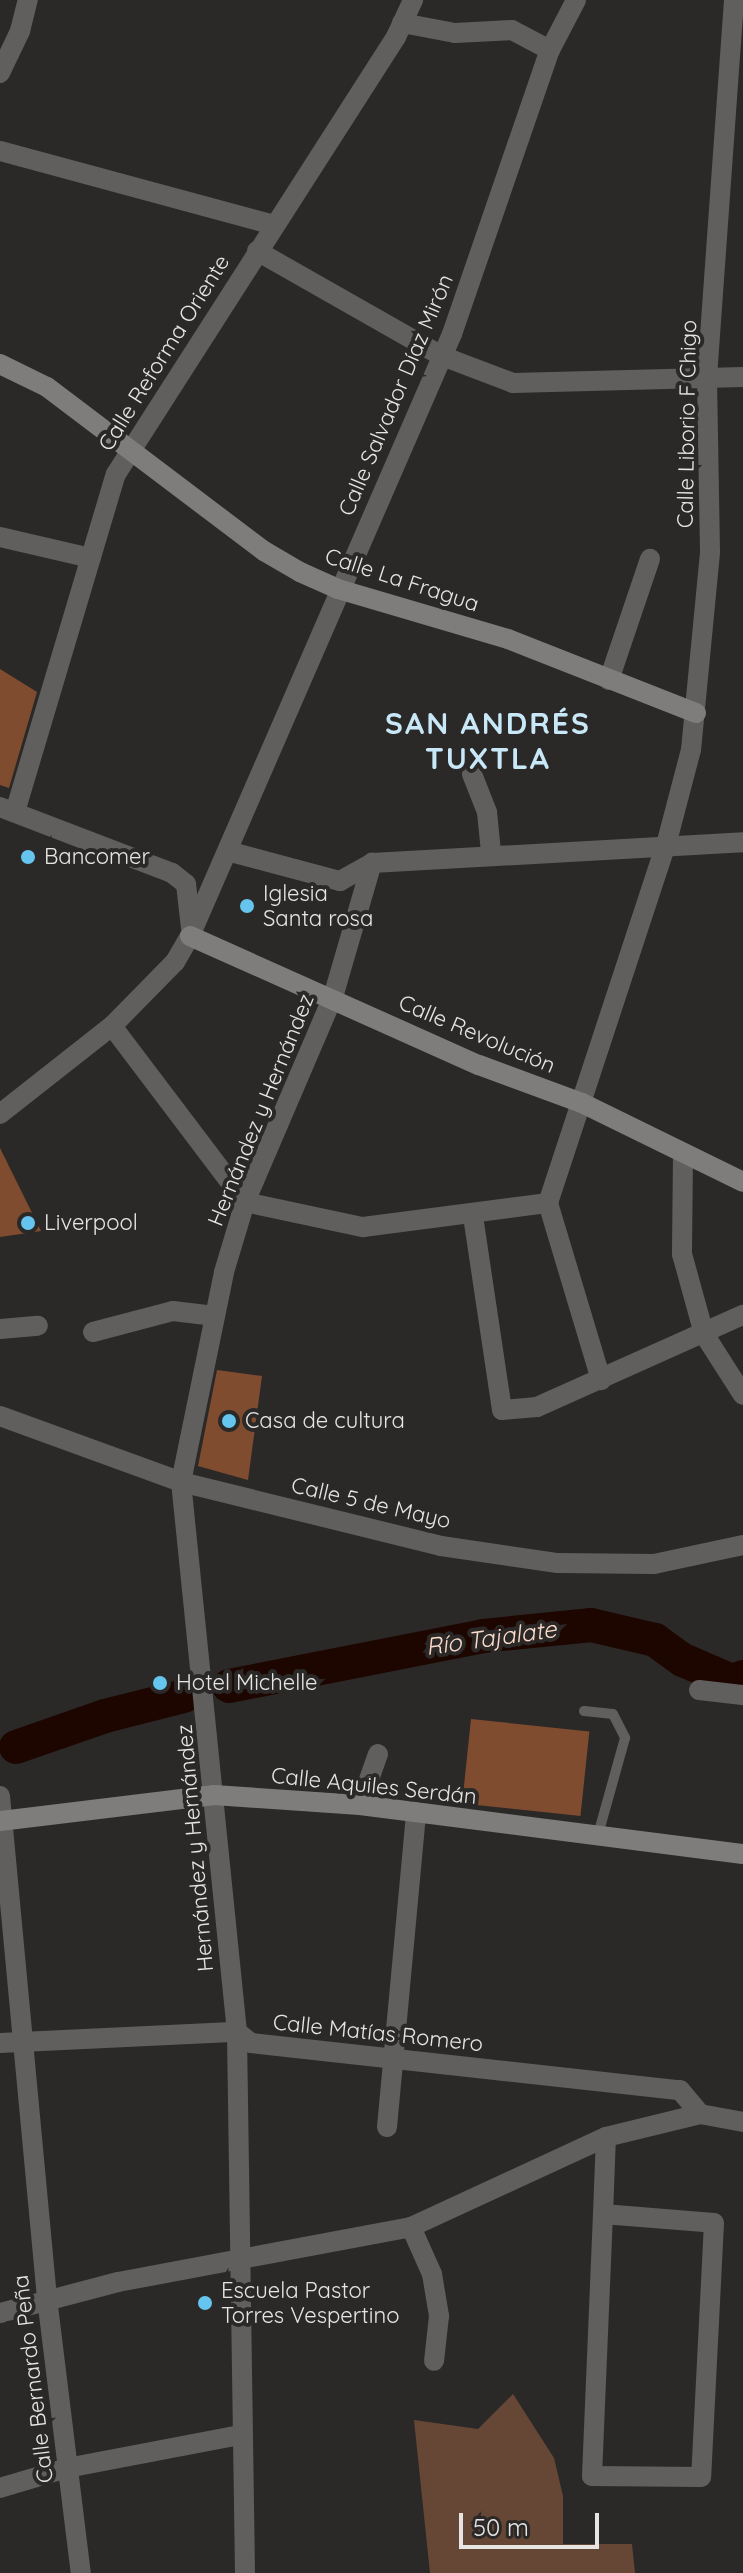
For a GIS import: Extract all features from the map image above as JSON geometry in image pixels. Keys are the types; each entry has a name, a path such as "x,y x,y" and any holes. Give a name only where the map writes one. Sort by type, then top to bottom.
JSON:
{"street":[{"path":"0,73 20,31 28,0"},
{"name":"Calle Reforma Oriente","path":"8,810 116,474 402,23 413,0"},
{"name":"Calle Salvador Díaz Mirón","path":"0,1114 112,1026 175,962 190,936 231,852 338,589 442,356 550,50 576,0"},
{"name":"Calle Liborio F Chigo","path":"548,1203 666,845 696,713 710,551 707,377 734,0"},
{"path":"402,23 455,33 512,30 550,50"},
{"path":"0,151 274,225"},
{"path":"257,251 442,356 513,383 743,377"},
{"name":"Calle La Fragua","path":"0,364 47,387 131,447 264,551 338,589 508,639 696,713"},
{"path":"0,537 91,558"},
{"path":"609,680 650,559"},
{"path":"472,774 487,812 491,852"},
{"path":"8,810 214,889"},
{"path":"231,852 340,881 372,863 491,852 743,842"},
{"name":"Hernández y Hernández","path":"245,2573 240,2435 243,2257 237,2032 181,1482 215,1316 245,1202 333,997 372,863"},
{"path":"172,873 186,884 191,902 190,936"},
{"name":"Calle Revolución","path":"190,936 333,997 479,1065 582,1103 743,1182"},
{"path":"112,1026 245,1202 363,1227 473,1216 548,1203 601,1380"},
{"path":"683,1155 682,1254 704,1334 743,1395"},
{"path":"473,1216 502,1410 537,1407 743,1315"},
{"path":"93,1332 173,1311 215,1316"},
{"path":"0,1329 38,1326"},
{"name":"Calle 5 de Mayo","path":"0,1416 181,1482 441,1546 558,1563 654,1564 743,1545"},
{"path":"699,1690 743,1695"},
{"path":"360,1805 378,1754"},
{"name":"Calle Aquiles Serdán","path":"1,1821 214,1795 360,1805 743,1854"},
{"name":"Calle Bernardo Peña","path":"0,1796 47,2298 81,2573"},
{"path":"387,2127 416,1812"},
{"name":"Calle Matías Romero","path":"0,2043 23,2039 237,2032 251,2043 680,2090 700,2114"},
{"path":"0,2313 47,2298 243,2257 411,2227 606,2137 700,2114 743,2122"},
{"path":"603,2214 714,2223 701,2477 592,2476 606,2137"},
{"path":"411,2227 432,2274 439,2316 434,2361"},
{"path":"0,2488 67,2468 240,2435"}],"lane":[{"path":"584,1711 613,1714 625,1738 598,1835"}],"shaded area":[{"path":"513,2394 554,2458 563,2496 563,2544 632,2544 635,2573 430,2573 414,2420 478,2429"}],"building":[{"path":"0,669 37,692 9,788 0,785"},
{"path":"0,1148 41,1231 0,1237"},
{"name":"Casa de cultura","path":"217,1370 262,1376 248,1480 198,1466"},
{"path":"471,1719 589,1731 580,1816 462,1804"}],"waterway":[{"name":"Río Tajalate","path":"229,1686 483,1636 591,1625 655,1640 683,1660 732,1681 743,1677"},
{"name":"Río Tajalate","path":"16,1747 105,1716 184,1696"}],"place":[{"name":"Bancomer","path":"28,857"},
{"name":"Iglesia Santa rosa","path":"247,906"},
{"name":"Liverpool","path":"28,1223"},
{"name":"Casa de cultura","path":"229,1421"},
{"name":"Hotel Michelle","path":"160,1683"},
{"name":"Escuela Pastor Torres Vespertino","path":"205,2303"}],"district":[{"name":"SAN ANDRÉS TUXTLA","path":"488,740"}]}
